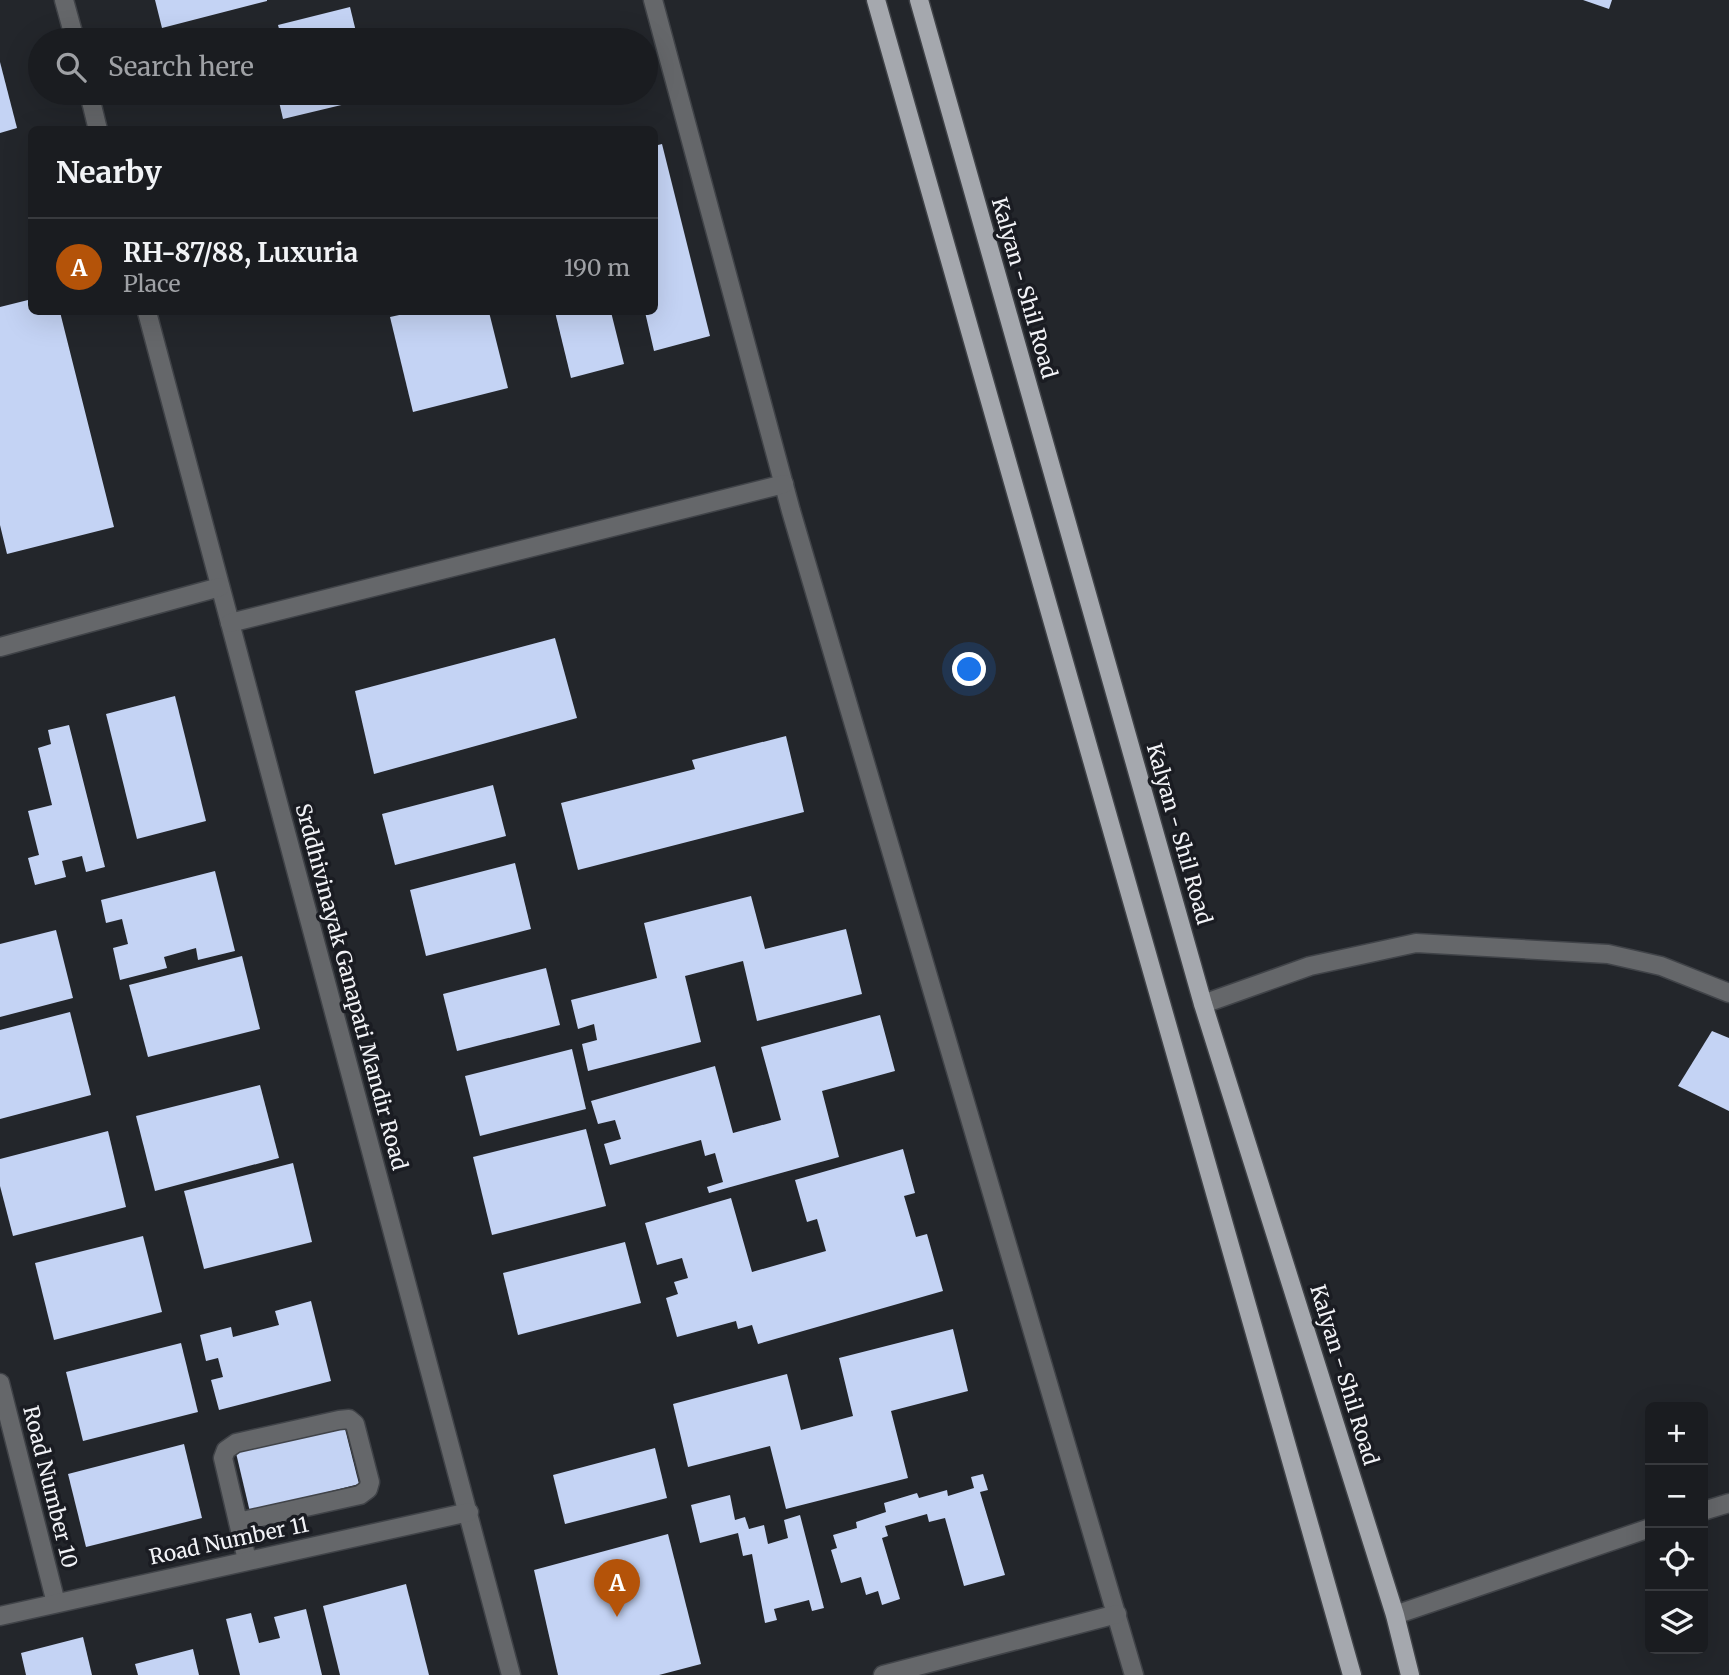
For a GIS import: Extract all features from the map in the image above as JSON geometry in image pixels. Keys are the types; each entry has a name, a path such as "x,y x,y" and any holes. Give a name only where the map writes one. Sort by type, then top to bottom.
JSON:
{"main road":[{"path":"876,0 1352,1675"},
{"name":"Kalyan - Shil Road","path":"919,0 1203,1004 1395,1615 1410,1675"}],"street":[{"path":"64,0 72,28"},
{"path":"653,0 784,484 1134,1675"},
{"path":"92,105 97,126"},
{"name":"Srddhivinayak Ganapati Mandir Road","path":"148,315 511,1675"},
{"path":"230,624 784,484"},
{"path":"0,647 220,587"},
{"path":"1203,1004 1310,966 1416,943 1608,954 1661,966 1729,993"},
{"name":"Road Number 10","path":"0,1383 56,1603"},
{"path":"238,1522 360,1495 368,1489 370,1482 355,1424 349,1419 340,1420 230,1445 223,1458 238,1522 247,1560"},
{"path":"1708,1509 1729,1503"},
{"name":"Road Number 11","path":"0,1616 469,1512"},
{"path":"1395,1615 1645,1530"},
{"path":"883,1675 1117,1614"}],"building":[{"path":"155,0 267,0 267,1 162,28"},
{"path":"1583,0 1612,0 1609,9"},
{"path":"350,7 355,28 279,28 278,25"},
{"path":"0,62 17,128 0,133"},
{"path":"280,105 341,105 283,119"},
{"path":"662,144 710,336 654,351 646,315 658,315 658,145"},
{"path":"28,300 28,315 61,315 114,527 7,554 0,525 0,307"},
{"path":"490,315 508,388 413,412 390,317"},
{"path":"556,315 612,315 624,364 571,378"},
{"path":"555,638 577,718 374,774 355,691"},
{"path":"175,696 206,821 137,839 106,714"},
{"path":"69,725 105,867 86,872 82,856 62,861 66,877 35,885 28,858 39,855 28,811 52,805 38,748 51,744 48,730"},
{"path":"786,736 804,812 578,870 561,803 695,769 692,760"},
{"path":"493,785 506,836 395,865 382,814"},
{"path":"515,863 531,929 426,956 410,890"},
{"path":"215,871 235,951 198,960 196,948 164,957 167,968 120,980 113,948 128,944 122,919 106,923 101,900"},
{"path":"751,896 765,949 846,929 862,994 757,1021 743,961 685,976 701,1042 588,1071 582,1044 597,1040 594,1024 578,1029 571,1000 657,978 644,923"},
{"path":"56,930 73,998 0,1017 0,944"},
{"path":"242,956 260,1029 148,1057 129,985"},
{"path":"546,968 560,1025 457,1051 443,994"},
{"path":"70,1012 91,1095 0,1119 0,1030"},
{"path":"880,1015 895,1071 822,1091 839,1157 709,1193 707,1187 723,1182 715,1153 705,1156 701,1140 610,1165 604,1144 621,1139 615,1120 598,1124 591,1101 715,1066 733,1133 781,1120 761,1047"},
{"path":"1712,1031 1729,1038 1729,1111 1678,1086"},
{"path":"572,1049 586,1109 480,1136 465,1076"},
{"path":"260,1085 279,1158 155,1191 136,1116"},
{"path":"586,1129 606,1206 492,1235 473,1157"},
{"path":"108,1131 126,1207 13,1236 0,1186 0,1159"},
{"path":"903,1149 915,1193 904,1196 916,1237 927,1234 943,1291 758,1344 752,1325 738,1329 736,1321 677,1337 666,1298 678,1294 674,1282 688,1278 682,1258 657,1265 645,1223 731,1198 752,1272 826,1251 817,1219 807,1222 795,1180"},
{"path":"293,1163 312,1242 204,1269 184,1191"},
{"path":"143,1236 162,1312 54,1340 35,1263"},
{"path":"625,1242 641,1303 518,1335 503,1273"},
{"path":"311,1301 331,1381 219,1410 211,1380 223,1377 218,1358 206,1361 200,1335 231,1327 233,1337 279,1325 275,1311"},
{"path":"953,1329 968,1391 891,1411 908,1478 786,1509 770,1446 688,1467 673,1404 787,1374 801,1430 853,1416 839,1358"},
{"path":"181,1343 198,1412 83,1441 66,1372"},
{"path":"344,1425 359,1484 250,1512 236,1453"},
{"path":"184,1444 202,1518 86,1547 68,1474"},
{"path":"655,1448 667,1498 565,1524 553,1475"},
{"path":"983,1474 988,1490 980,1492 1005,1575 964,1586 945,1518 929,1522 927,1514 885,1526 888,1536 882,1538 900,1599 882,1605 878,1591 866,1595 861,1577 841,1583 831,1550 837,1548 833,1535 857,1528 856,1522 886,1512 884,1503 917,1493 919,1498 947,1490 948,1496 974,1488 971,1477"},
{"path":"730,1495 735,1520 745,1517 749,1529 764,1525 768,1544 788,1538 784,1520 800,1515 824,1608 812,1611 809,1600 774,1609 777,1620 765,1623 752,1554 743,1556 738,1533 700,1543 691,1505"},
{"path":"668,1534 701,1664 659,1675 558,1675 534,1570"},
{"path":"406,1584 429,1675 340,1675 323,1606"},
{"path":"306,1609 322,1675 240,1675 226,1619 251,1613 259,1643 280,1638 274,1617"},
{"path":"83,1637 92,1675 26,1675 21,1653"},
{"path":"193,1649 199,1675 138,1675 135,1664"}],"place":[{"name":"RH-87/88, Luxuria","path":"617,1617"}]}
